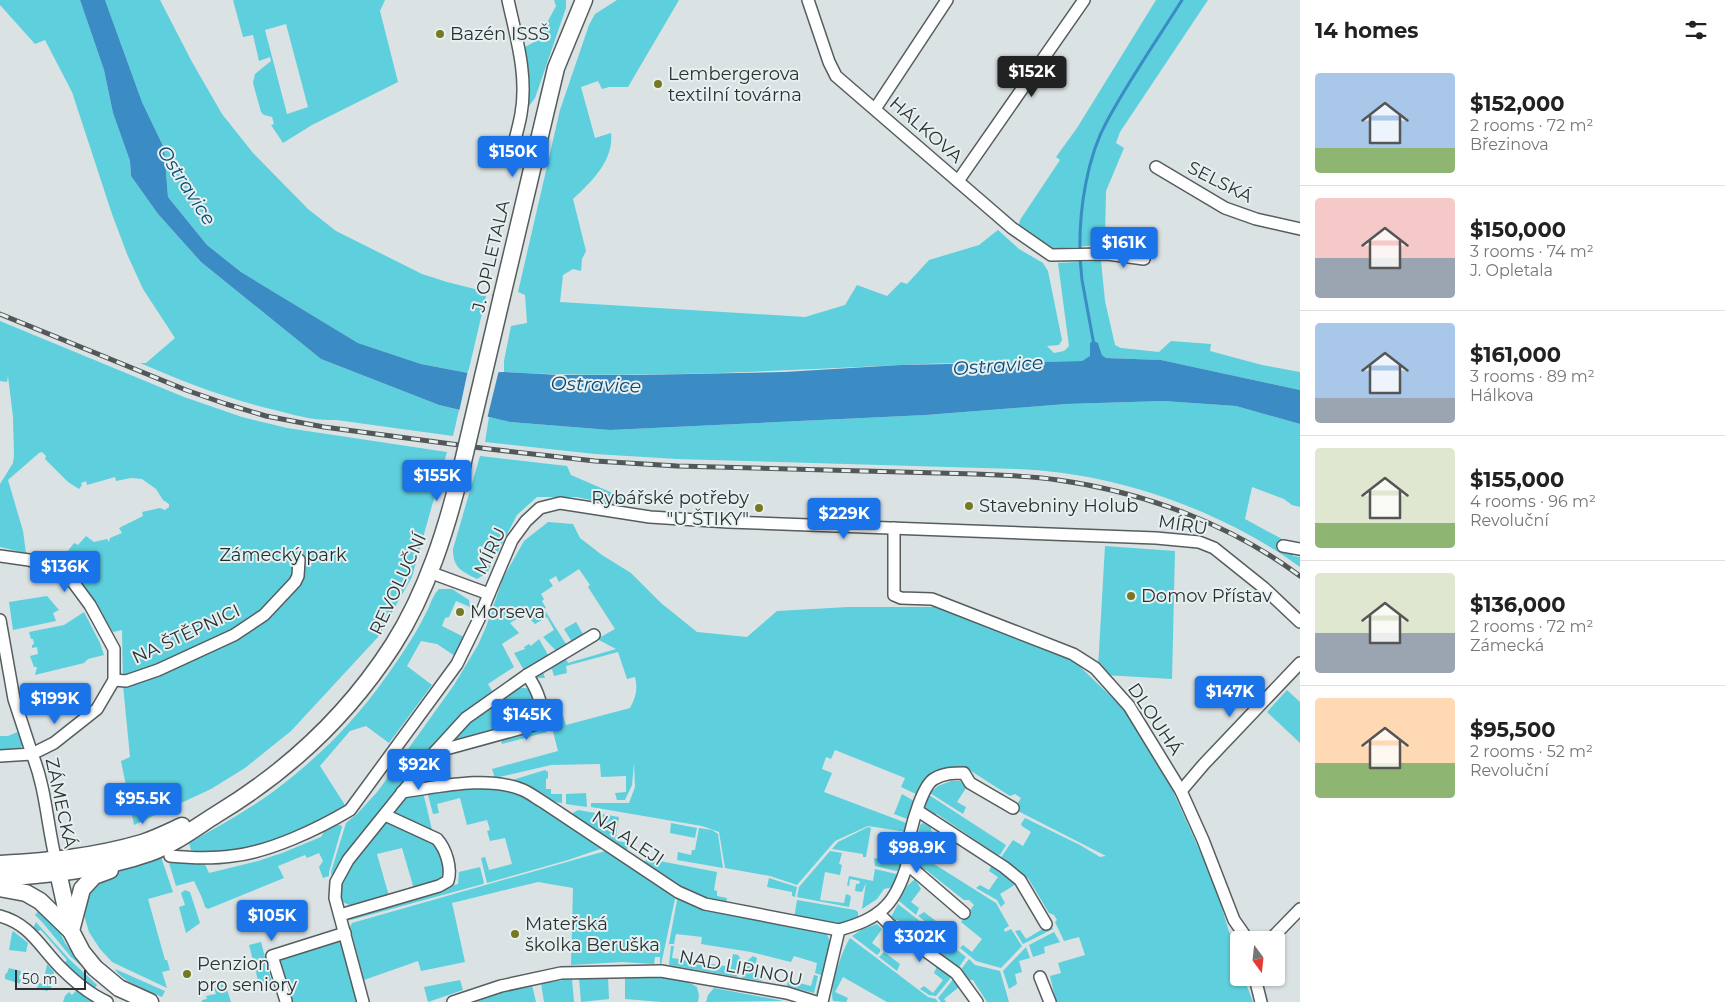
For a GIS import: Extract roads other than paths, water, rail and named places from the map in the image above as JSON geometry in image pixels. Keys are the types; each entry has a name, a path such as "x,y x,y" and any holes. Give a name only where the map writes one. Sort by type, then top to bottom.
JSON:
{"main road":[{"name":"J. OPLETALA","path":"462,466 556,68 584,0"},
{"name":"REVOLUČNÍ","path":"0,864 91,869 149,854 164,847 234,804 271,778 306,749 356,698 394,644 429,572 450,513 462,466"},
{"name":"REVOLUČNÍ","path":"0,878 57,867 87,856 144,842 234,804"},
{"path":"71,931 82,889 94,876 149,854"},
{"path":"57,867 71,931 82,952 95,968 119,988 150,1002"},
{"path":"0,888 26,893 40,901 71,931"}],"street":[{"path":"508,0 520,50 523,83 522,114 512,151"},
{"name":"HÁLKOVA","path":"808,0 828,62 836,76 1012,228 1051,255 1100,254 1144,259"},
{"path":"875,109 946,0"},
{"path":"958,181 1084,0"},
{"name":"SELSKÁ","path":"1156,167 1225,208 1256,219 1300,229"},
{"name":"MÍRU","path":"429,572 489,594 512,540 526,521 540,508 560,503 650,517 728,522 1156,538 1199,542 1222,554 1264,588 1300,622"},
{"name":"DLOUHÁ","path":"894,528 894,595 901,598 932,599 1073,654 1095,668 1129,706 1181,791 1203,840 1234,920 1242,931"},
{"path":"1283,546 1300,549"},
{"path":"0,556 30,560 54,568 73,582 90,605 114,649 114,680"},
{"name":"NA ŠTĚPNICI","path":"114,680 126,681 158,670 234,634 264,615 295,582 298,576 300,560"},
{"path":"170,856 201,859 234,856 279,844 329,822 350,810 457,664 489,594"},
{"path":"0,620 3,652 14,699 32,754 0,756"},
{"path":"363,1002 335,898 336,882 348,860 434,753 466,718 527,675 594,635"},
{"path":"1181,791 1204,764 1300,663"},
{"path":"434,753 537,724 542,720 535,686 527,675"},
{"name":"ZÁMECKÁ","path":"57,867 50,840 39,772 32,754 54,743 97,709 114,680"},
{"path":"822,1002 839,930 857,925 878,913 887,906 895,894 907,864 910,834 920,799 933,779 950,773 964,773 970,783 1013,808"},
{"name":"NA ALEJI","path":"402,792 490,782 522,790 678,892 705,904 839,930"},
{"path":"918,811 1004,867 1020,880 1046,924"},
{"path":"340,915 439,886 448,881 450,874 448,861 437,839 385,815"},
{"path":"907,864 964,913"},
{"path":"1278,931 1300,908"},
{"path":"878,913 890,925 956,973 977,1002"},
{"path":"0,916 14,920 21,925 60,968 92,996 107,1002"},
{"path":"286,1001 272,956 345,933"},
{"name":"NAD LIPINOU","path":"453,1002 501,986 561,973 661,971 787,994 816,1002"},
{"path":"1040,977 1050,1002"},
{"path":"1257,986 1261,1002"}],"water":[{"name":"Ostravice","path":"80,0 105,0 142,102 164,148 168,197 207,245 241,272 358,343 421,364 468,373 640,375 784,372 901,365 1082,361 1090,356 1090,343 1093,341 1098,343 1102,355 1106,358 1161,360 1300,390 1300,424 1236,406 1163,401 1066,404 926,415 610,430 510,422 439,405 321,359 201,262 158,214 131,176 130,161 113,113 104,70"}],"waterway":[{"path":"1080,251 1083,201 1089,167 1100,135 1124,90 1182,0"},
{"path":"1080,258 1082,280 1094,345"}],"railway":[{"path":"0,314 186,390 226,404 266,416 324,427 595,461 677,466 996,475 1058,480 1090,485 1154,502 1185,513 1245,541 1273,557 1300,576"}],"place":[{"name":"Bazén ISSŠ","path":"440,34"},
{"name":"Lembergerova textilní továrna","path":"658,84"},
{"name":"Stavebniny Holub","path":"969,506"},
{"name":"Rybářské potřeby \"U ŠTIKY\"","path":"759,508"},
{"name":"Domov Přístav","path":"1131,596"},
{"name":"Morseva","path":"460,612"},
{"name":"Mateřská školka Beruška","path":"515,934"},
{"name":"Penzion pro seniory","path":"187,974"}],"park label":[{"name":"Zámecký park","path":"283,555"}]}
